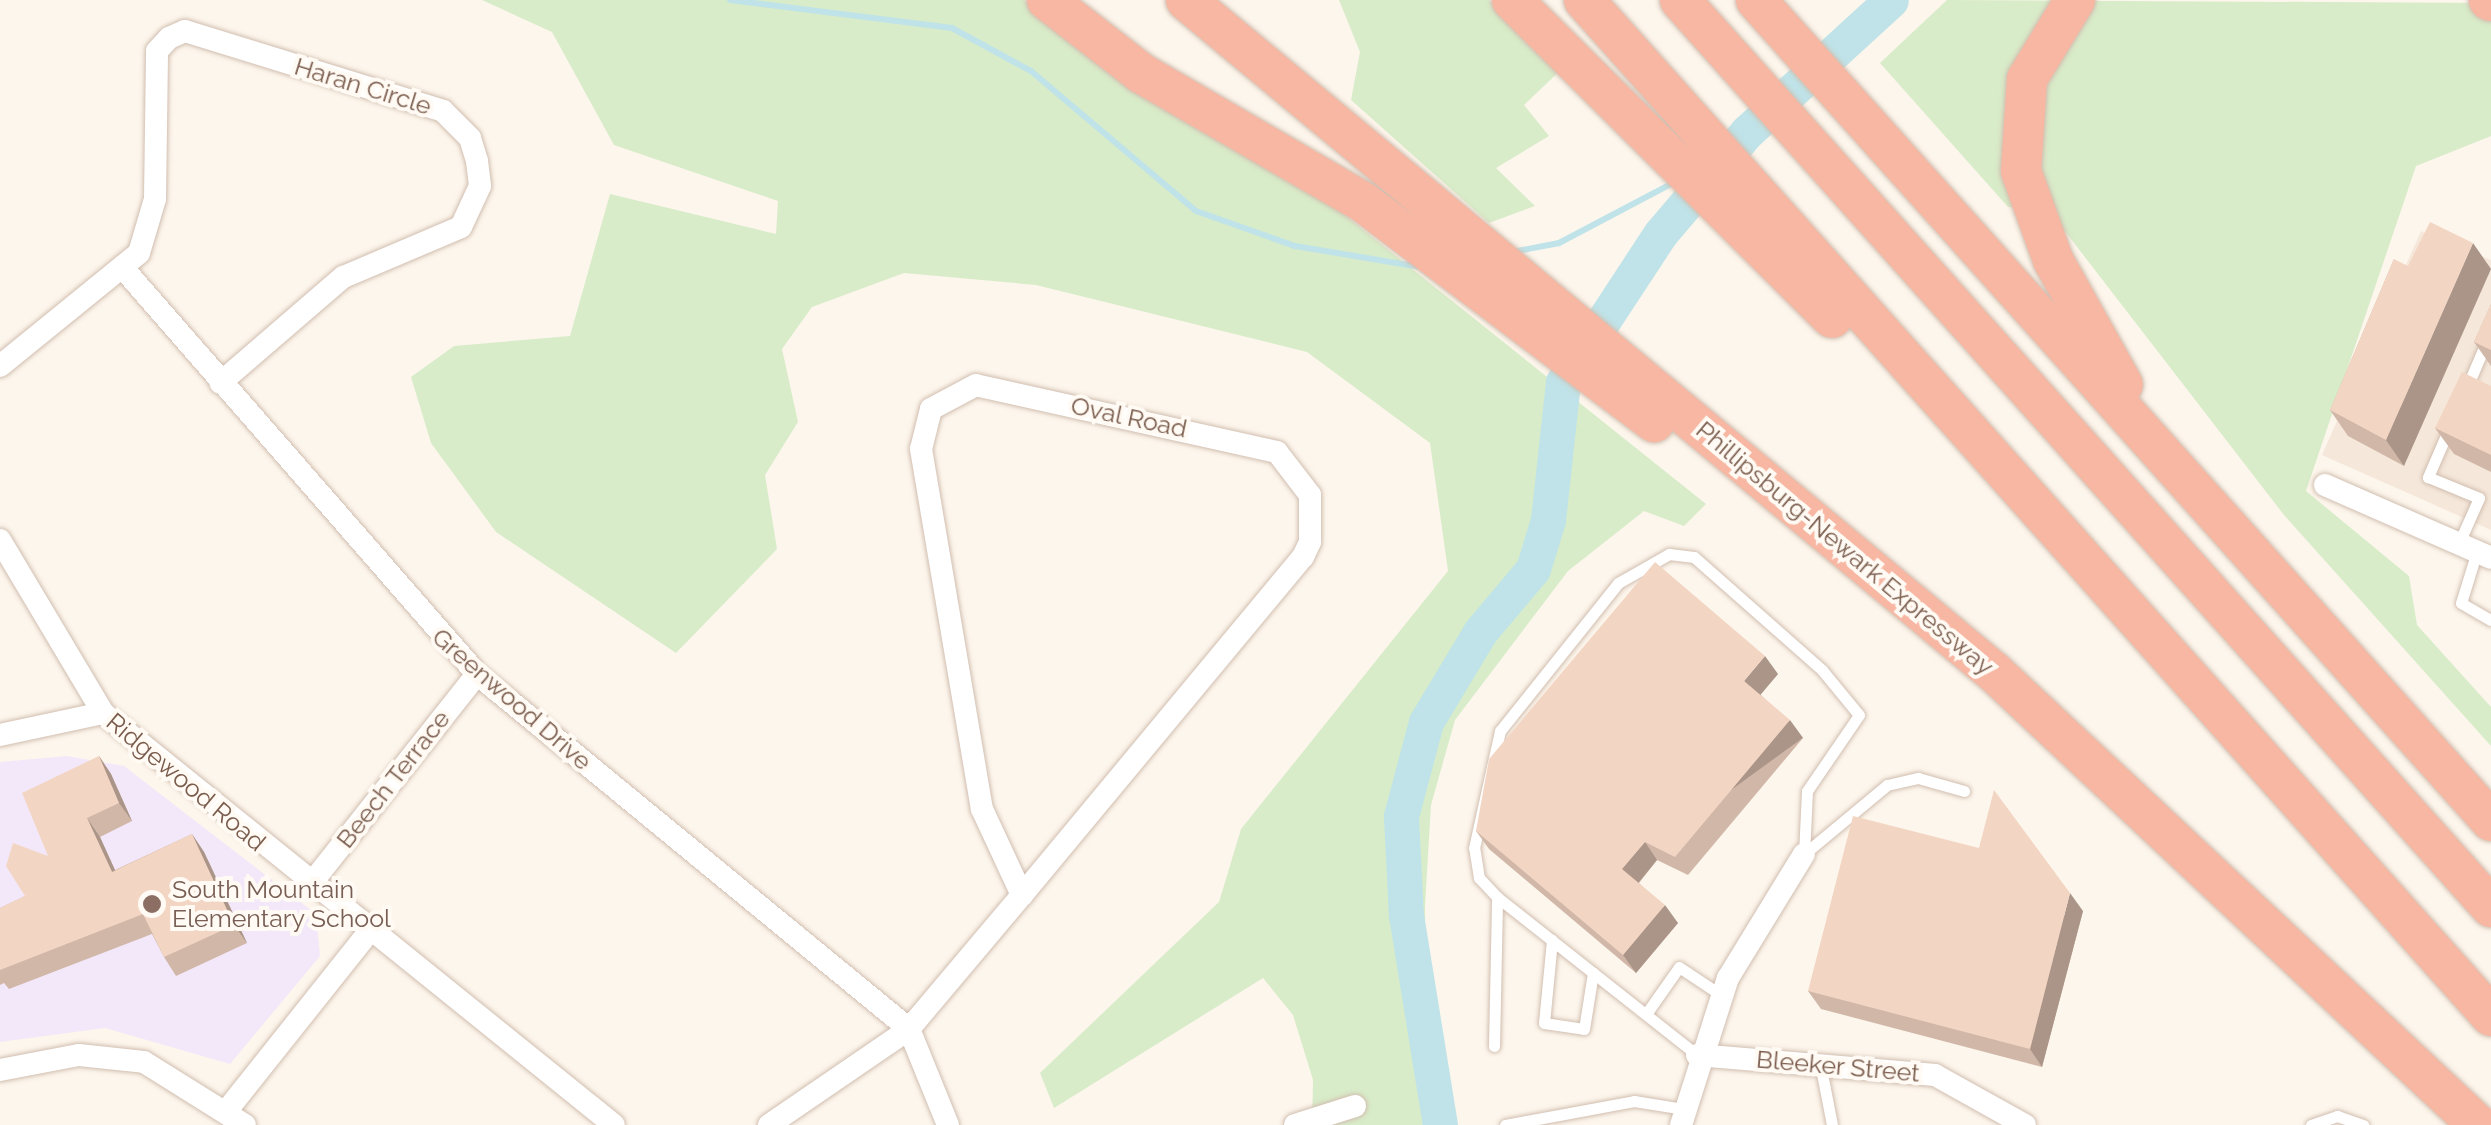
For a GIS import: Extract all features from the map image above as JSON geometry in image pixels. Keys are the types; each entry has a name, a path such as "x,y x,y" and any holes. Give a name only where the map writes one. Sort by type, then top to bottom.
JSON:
{"highway":[{"path":"1047,0 1141,73 1414,239 1600,362"},
{"path":"1186,0 1462,230 1600,362"},
{"path":"1512,0 1664,117"},
{"path":"1584,0 1664,117 1994,486 2127,609 2491,1016"},
{"path":"1680,0 2491,907"},
{"path":"2074,0 2027,80 2021,171 2053,260 2160,450"},
{"path":"1773,8 1807,57 1844,99 2491,821"},
{"name":"Phillipsburg-Newark Expressway","path":"1600,362 1939,626 2478,1125"}],"street":[{"name":"Haran Circle","path":"122,267 151,229 156,51 186,31 443,110 470,138 480,186 462,227 343,276 220,383"},
{"path":"0,366 122,267"},
{"name":"Greenwood Drive","path":"122,267 476,674 909,1029 948,1125"},
{"name":"Oval Road","path":"770,1125 909,1029 1022,895 1303,557 1313,511 1304,480 1262,445 976,385 931,409 921,449 982,809 1022,895"},
{"path":"2325,484 2476,551"},
{"name":"Ridgewood Road","path":"0,540 103,712 368,934 614,1125"},
{"name":"Beech Terrace","path":"310,885 476,674"},
{"path":"0,735 103,712"},
{"path":"1682,1117 1697,1055 1720,995 1804,854"},
{"path":"0,1070 57,1057 122,1057 164,1069 236,1117 368,934"},
{"name":"Bleeker Street","path":"1697,1055 1820,1062 1935,1075 2026,1125"},
{"path":"1295,1125 1355,1106"}],"lane":[{"path":"2491,331 2428,477 2485,501 2476,551 2460,603 2491,620"},
{"path":"1697,1055 1498,897 1480,878 1474,848 1500,731 1618,583 1670,554 1694,557 1822,670 1859,715 1807,791 1804,854"},
{"path":"1804,854 1887,785 1918,778 1964,791"},
{"path":"1494,1046 1498,897"},
{"path":"1552,940 1544,1023 1584,1029 1593,973"},
{"path":"1646,1014 1679,967 1720,995"},
{"path":"1820,1062 1832,1125"},
{"path":"1505,1125 1634,1102 1682,1117"},
{"path":"2311,1125 2338,1116 2363,1125"}],"shaded area":[{"path":"2421,231 2491,260 2491,530 2322,455"},
{"name":"South Mountain Elementary School","path":"67,756 124,766 316,914 320,956 230,1064 105,1028 0,1042 0,762"}],"green space":[{"path":"482,0 1024,0 1301,180 1706,504 1684,526 1644,511 1568,571 1455,720 1431,805 1425,906 1426,1004 1451,1125 1312,1125 1313,1080 1293,1015 1263,978 1054,1108 1040,1073 1219,902 1241,829 1448,571 1430,443 1307,352 1036,285 904,273 812,307 782,349 798,422 765,475 777,549 676,653 496,532 431,443 411,377 454,346 570,336 610,194 776,234 778,201 614,145 552,32"},
{"path":"1339,0 1489,0 1565,66 1524,105 1549,136 1496,168 1535,206 1489,223 1351,100 1360,52"},
{"path":"1947,0 2491,3 2491,136 2416,166 2306,491 2409,576 2417,625 2491,707 2491,746 2284,515 2047,208 2008,207 1880,63"}],"building":[{"path":"2430,222 2473,243 2386,440 2330,410 2394,259 2408,266"},
{"path":"2491,304 2491,350 2474,342"},
{"path":"2462,372 2491,386 2491,455 2435,428"},
{"path":"1655,562 1765,656 1744,681 1790,720 1675,857 1645,842 1622,869 1665,905 1623,955 1476,831 1489,759"},
{"name":"South Mountain Elementary School","path":"99,756 119,803 87,818 112,872 192,834 234,925 164,957 143,914 0,970 0,908 25,896 6,866 13,843 48,856 22,793"},
{"path":"1994,790 2070,893 2030,1049 1808,991 1853,816 1979,848"}],"waterway":[{"path":"730,0 952,28 1031,71 1196,211 1295,246 1426,268"},
{"path":"1440,1125 1406,916 1401,816 1426,722 1480,632 1533,569 1548,520 1563,382 1661,233 1747,132 1891,0"},
{"path":"1729,144 1747,132"},
{"path":"1512,252 1559,243 1673,183"}],"place":[{"name":"South Mountain Elementary School","path":"152,904"}]}
